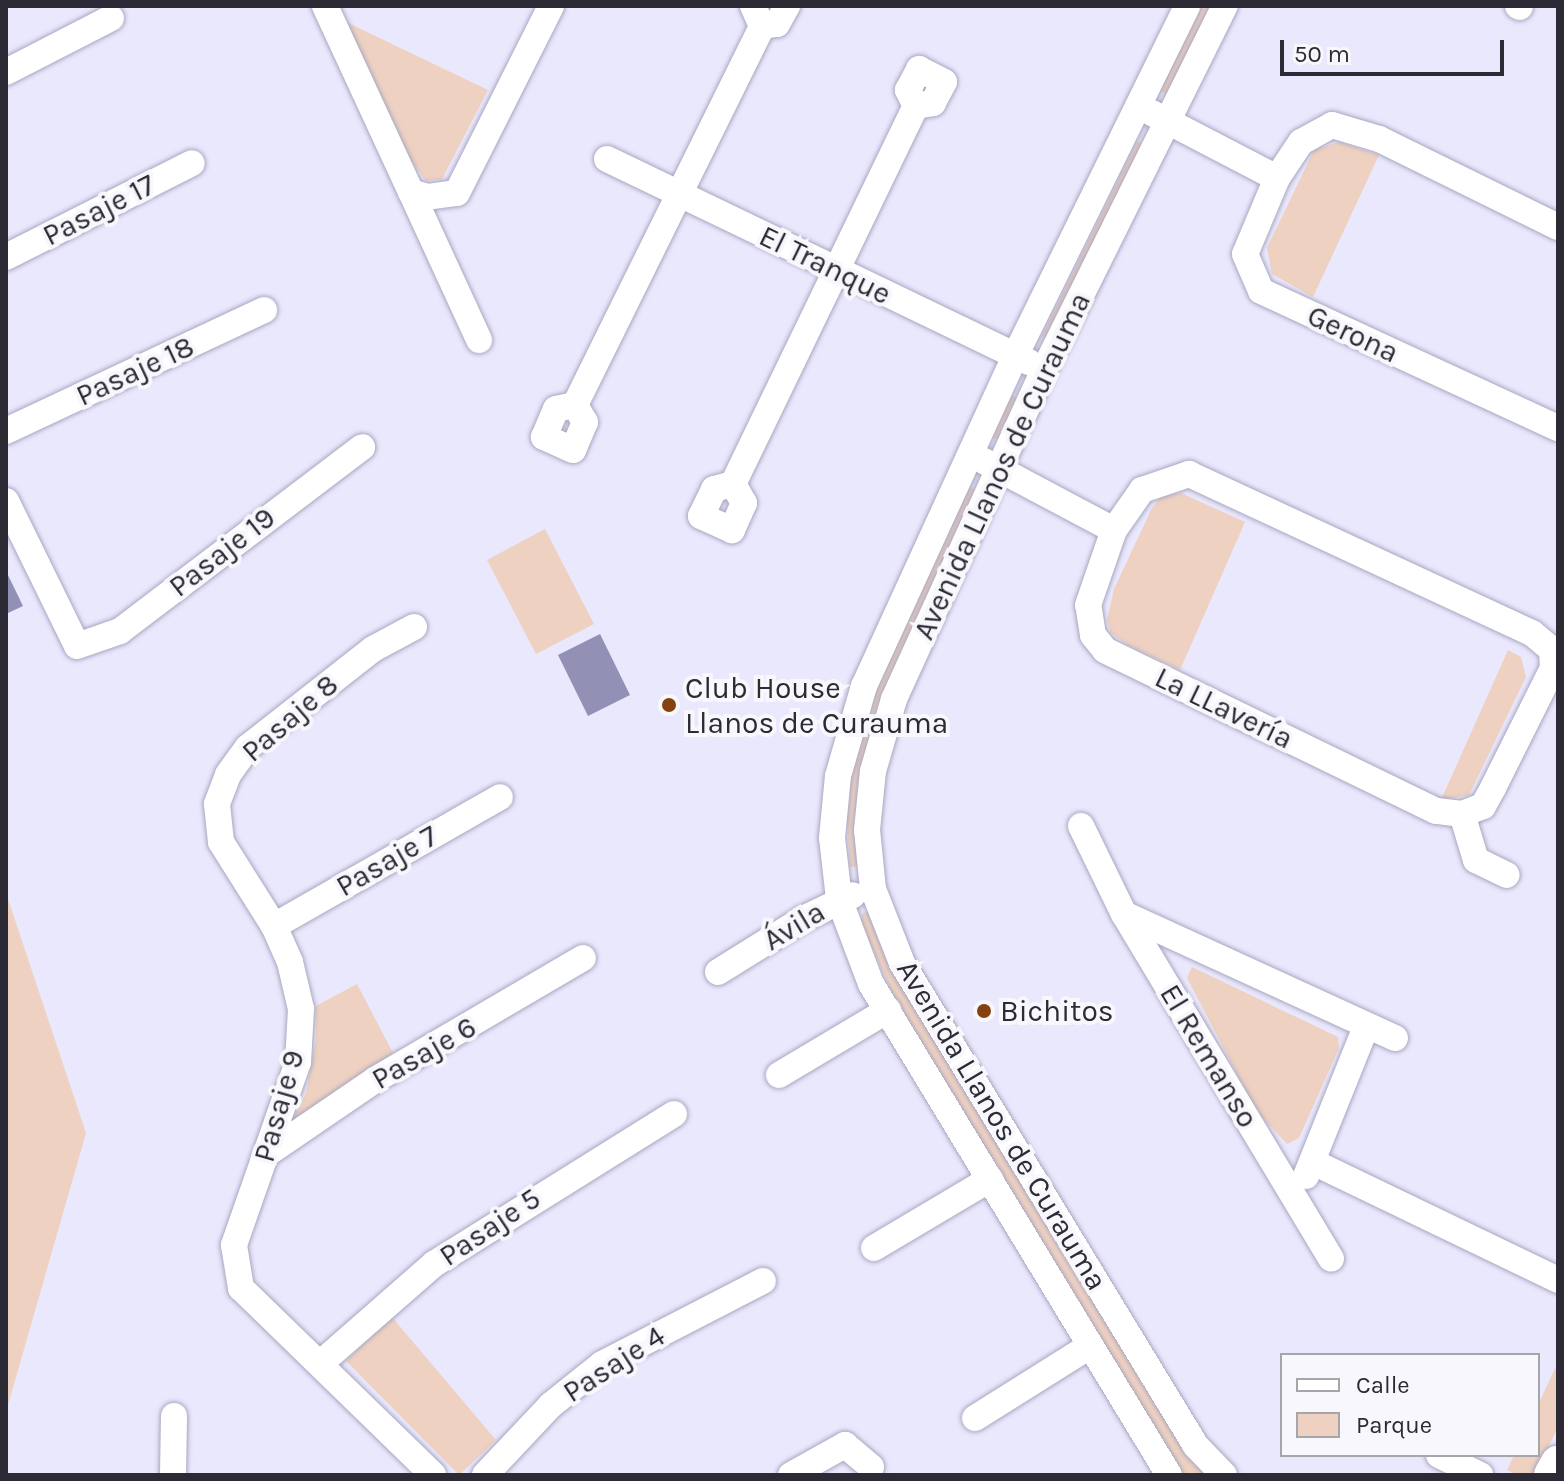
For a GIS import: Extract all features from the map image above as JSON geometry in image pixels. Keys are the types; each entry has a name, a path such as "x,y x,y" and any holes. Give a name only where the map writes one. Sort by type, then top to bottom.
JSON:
{"street":[{"path":"325,6 479,340"},
{"path":"411,192 427,197 457,193 551,6"},
{"path":"575,405 681,195 757,16 777,24 787,6"},
{"name":"Avenida Llanos de Curauma","path":"1169,1475 858,957 839,899 833,806 845,746 864,686 1015,356 1187,6"},
{"name":"Avenida Llanos de Curauma","path":"1224,1475 1196,1446 902,963 873,889 868,800 894,699 1044,370 1225,6"},
{"path":"6,72 111,18"},
{"path":"733,484 916,106"},
{"path":"1139,106 1277,178"},
{"name":"Gerona","path":"1558,227 1379,139 1332,125 1301,142 1277,178 1245,254 1261,291 1558,428"},
{"name":"El Tranque","path":"607,159 1044,370"},
{"name":"Pasaje 17","path":"6,257 192,163"},
{"name":"Pasaje 18","path":"6,431 264,310"},
{"name":"Pasaje 19","path":"6,501 77,646 120,631 362,447"},
{"path":"970,454 1114,530"},
{"name":"La LLavería","path":"1189,474 1532,633 1555,654 1553,668 1483,806 1462,814 1436,811 1105,650 1093,635 1088,605 1114,530 1142,490 1189,474"},
{"name":"Pasaje 8","path":"221,842 217,804 228,775 248,747 373,649 414,627"},
{"name":"Pasaje 7","path":"274,926 500,797"},
{"path":"1462,814 1476,860 1507,875"},
{"name":"El Remanso","path":"1081,826 1124,914 1331,1259"},
{"name":"Pasaje 9","path":"221,842 274,926 290,962 301,1009 298,1062 234,1245 241,1288 322,1362"},
{"name":"Ávila","path":"718,972 839,899 873,889"},
{"name":"El Remanso","path":"1124,914 1395,1038"},
{"name":"Pasaje 6","path":"268,1153 375,1080 583,958"},
{"path":"779,1075 888,1010"},
{"path":"1295,1198 1313,1162 1366,1027"},
{"name":"Pasaje 5","path":"322,1362 434,1264 674,1114"},
{"path":"1313,1162 1558,1280"},
{"path":"874,1248 990,1179"},
{"name":"Pasaje 4","path":"485,1475 551,1405 602,1364 763,1281"},
{"path":"975,1418 1090,1346"},
{"path":"322,1362 433,1475"},
{"path":"174,1416 177,1473"},
{"path":"791,1475 845,1445 871,1467"},
{"path":"1443,1457 1480,1475"},
{"path":"1552,1475 1558,1464"}],"green space":[{"path":"1199,6 1212,6 1168,95 1158,90"},
{"path":"344,21 488,90 442,179 426,181 410,159"},
{"path":"1137,141 1143,144 1049,340 1042,336"},
{"path":"1339,142 1379,155 1313,297 1272,274 1267,248 1314,150"},
{"path":"1010,395 1020,399 1001,441 991,437"},
{"path":"966,486 977,490 885,699 858,867 850,867 846,804 855,746 871,694"},
{"path":"1181,493 1245,522 1180,670 1126,644 1111,633 1107,620 1114,589 1152,508 1161,497"},
{"path":"545,529 594,624 536,654 487,560"},
{"path":"1508,650 1521,657 1526,677 1469,795 1441,800"},
{"path":"6,893 86,1133 6,1412"},
{"path":"869,912 1188,1455 1205,1475 1182,1475 897,1004 860,921 863,913"},
{"path":"1192,967 1338,1037 1339,1048 1299,1138 1287,1144 1257,1112 1187,978"},
{"path":"357,984 393,1053 291,1123 306,1093 316,1039 316,1006"},
{"path":"391,1316 496,1440 459,1475 346,1361"},
{"path":"1558,1362 1558,1427 1535,1475 1517,1475 1507,1470 1513,1457 1540,1457 1540,1401"}],"water":[{"path":"6,571 23,606 6,614"},
{"path":"600,634 630,695 588,716 558,655"}],"place":[{"name":"Club House Llanos de Curauma","path":"669,705"},
{"name":"Bichitos","path":"984,1011"}]}
